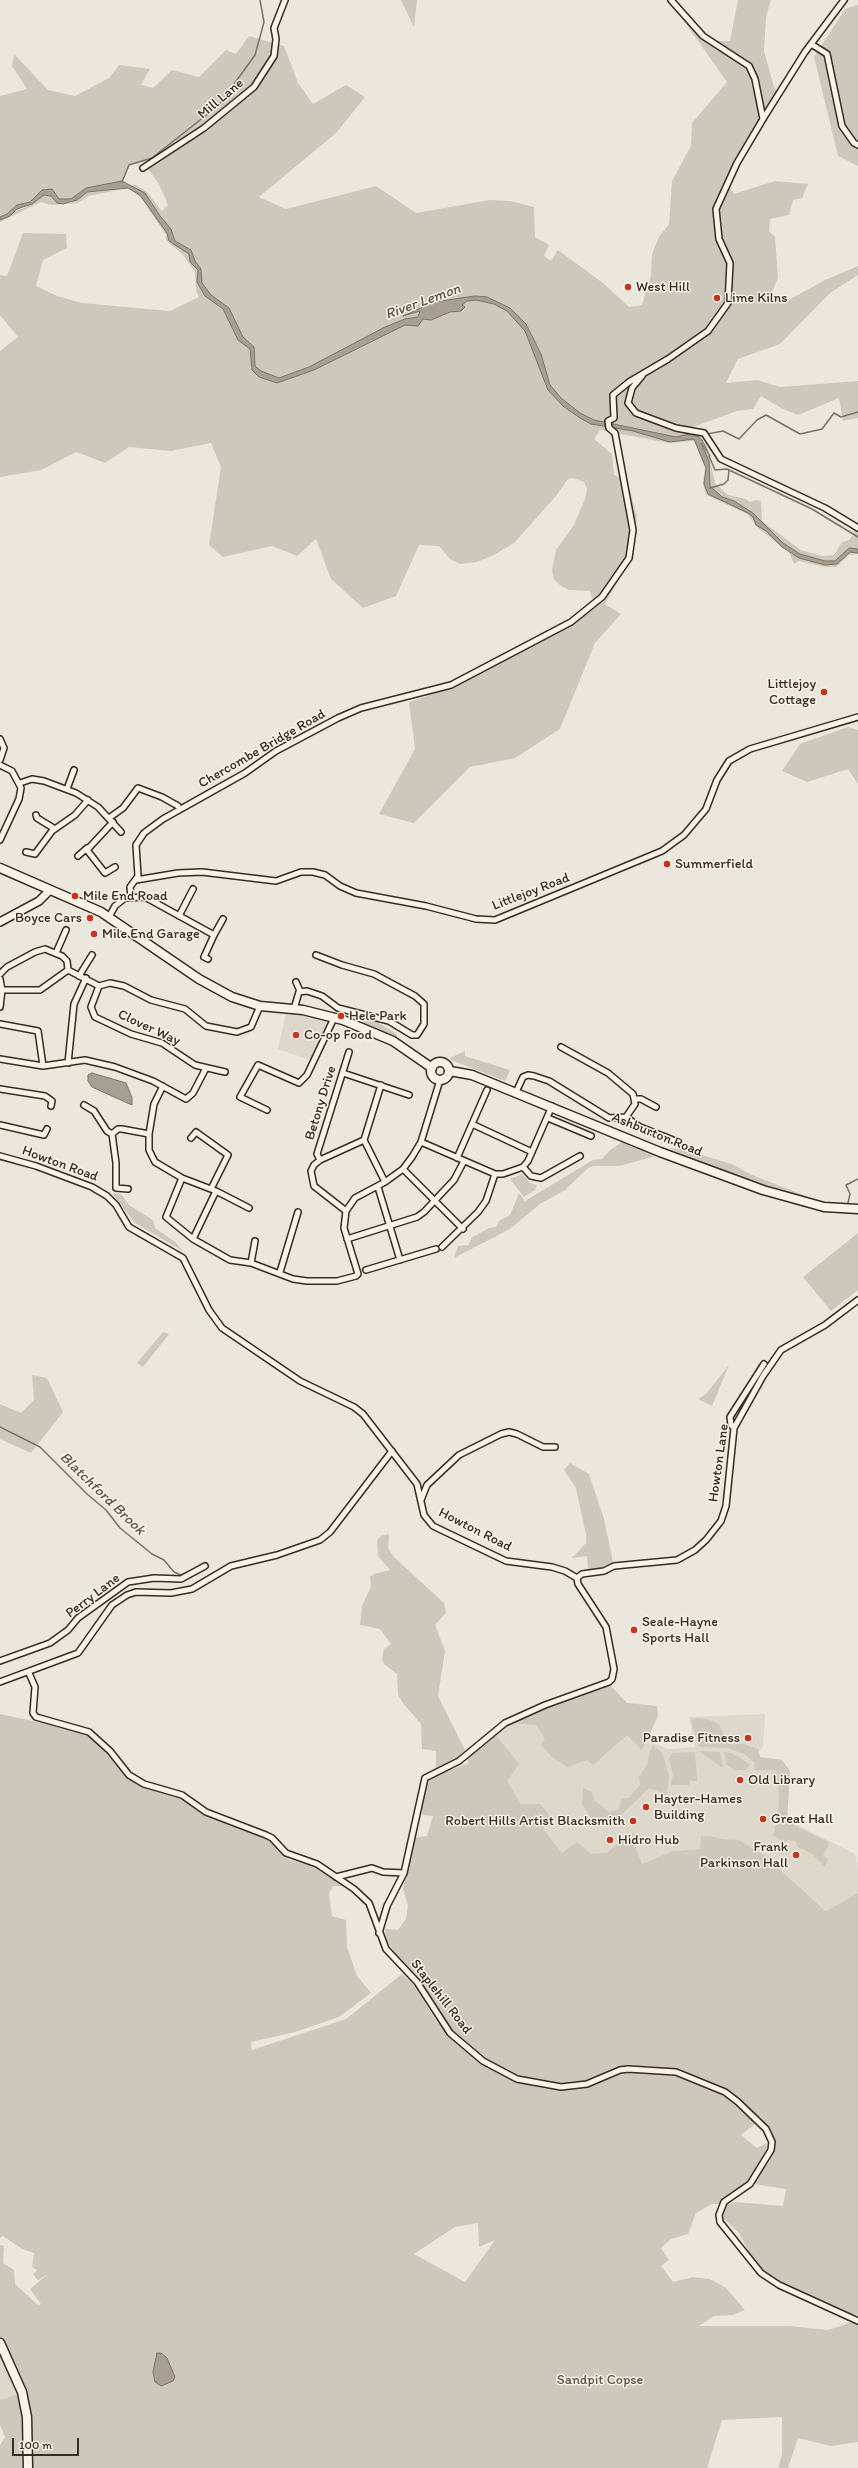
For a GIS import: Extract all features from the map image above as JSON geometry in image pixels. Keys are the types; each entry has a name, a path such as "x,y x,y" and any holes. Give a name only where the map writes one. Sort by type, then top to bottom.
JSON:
{"main road":[{"path":"0,868 109,917 208,984 232,997 260,1006 294,1009 334,1018 393,1041 432,1068 432,1075 440,1080 446,1079 450,1071"},
{"name":"Ashburton Road","path":"432,1068 437,1062 443,1062 448,1065 450,1071 467,1073 552,1106 660,1152 763,1190 824,1207 858,1209"},
{"path":"0,2343 22,2392 27,2417 28,2468"}],"street":[{"name":"Mill Lane","path":"143,168 204,128 254,87 274,56 276,39 274,28 285,0"},
{"path":"671,0 703,36 749,66 756,79 762,119"},
{"path":"844,0 812,44 762,119 737,163 716,209 719,239 730,263 728,303 708,331 644,374 632,388 628,403 636,413 676,428 704,433 721,459 825,508 858,528"},
{"path":"812,44 827,54 842,126 854,143 858,145"},
{"name":"Chercombe Bridge Road","path":"131,897 130,886 138,876 136,845 144,833 163,819 245,773 276,752 338,718 361,708 451,685 571,622 602,597 628,558 633,530 615,432 609,428 608,421 614,418 613,395 629,382 644,374"},
{"name":"Littlejoy Road","path":"136,880 178,873 202,872 276,881 301,872 313,872 325,875 340,886 356,893 426,906 476,919 495,920 662,852 684,836 706,809 716,780 729,761 750,749 858,717"},
{"path":"0,739 4,748 0,760"},
{"path":"0,765 12,771 20,783 19,799 0,840"},
{"path":"67,789 74,770"},
{"path":"20,783 38,780 67,789 88,800 109,818 121,832"},
{"path":"109,818 123,808 138,788 162,797 178,806"},
{"path":"26,852 35,854 54,829 75,815 88,800"},
{"path":"36,815 36,818 54,829"},
{"path":"78,856 113,822"},
{"path":"0,824 6,827"},
{"path":"87,848 105,874 115,867"},
{"path":"179,916 193,889"},
{"path":"0,922 39,901 49,891"},
{"path":"109,917 121,901 131,897 145,897 214,935"},
{"path":"208,959 204,957 223,919"},
{"path":"56,953 66,930"},
{"path":"0,974 7,967 35,952 45,949 56,953 67,961 68,970"},
{"path":"79,976 92,955"},
{"path":"300,991 316,993 338,1008 390,1021 412,1035 417,1035 424,1024 424,1004 415,996 374,974 342,966 316,955"},
{"path":"68,970 99,986 110,983 124,986 151,1000 185,1010 206,1026 237,1032 251,1027 260,1006"},
{"path":"2,990 40,990 68,970"},
{"path":"68,1063 74,1004 86,978"},
{"path":"0,979 2,990 0,1007"},
{"path":"296,982 300,991"},
{"name":"Clover Way","path":"99,986 91,1007 95,1016 131,1034 162,1043 195,1065 224,1072"},
{"path":"294,1009 296,996 300,991"},
{"path":"267,1110 240,1097 258,1065 294,1082 299,1083 303,1081 334,1018"},
{"path":"0,1024 38,1030 43,1066"},
{"path":"561,1047 608,1073 633,1094 633,1109 626,1117"},
{"name":"Betony Drive","path":"320,1160 317,1154 349,1052"},
{"path":"0,1059 43,1066 81,1060 115,1067 163,1086 176,1095 188,1099 206,1068"},
{"path":"343,1073 409,1094"},
{"path":"516,1092 523,1077 528,1075 534,1076 549,1081 609,1118 626,1117 640,1127 673,1140"},
{"path":"182,1178 165,1215 193,1239 230,1260 251,1263 280,1272 293,1279 337,1281 356,1276 358,1274 344,1228 346,1211 356,1198 378,1187 403,1169 421,1142 440,1080"},
{"path":"163,1086 154,1104 149,1134 149,1150 155,1162 182,1178 213,1190 250,1208"},
{"path":"382,1086 364,1140 385,1182"},
{"path":"0,1089 45,1096 52,1101 51,1106"},
{"path":"457,1158 487,1090"},
{"path":"634,1099 640,1099 656,1107"},
{"path":"84,1106 94,1111 107,1131 112,1134"},
{"path":"421,1142 495,1174 523,1167 532,1152 552,1106"},
{"path":"548,1118 591,1136"},
{"path":"472,1124 532,1152"},
{"path":"0,1125 44,1138 47,1128"},
{"path":"112,1134 118,1129 122,1129 149,1134"},
{"path":"191,1138 196,1132 228,1155 193,1239"},
{"path":"112,1134 116,1164 116,1188 128,1189"},
{"path":"346,1211 319,1190 312,1181 311,1171 314,1165 320,1160 364,1140"},
{"name":"Howton Road","path":"0,1156 36,1166 92,1187 107,1196 116,1205 129,1227 183,1258 209,1310 222,1328 300,1380 354,1407 370,1422 417,1484 424,1516 433,1526 506,1561 552,1567 565,1571 577,1578"},
{"path":"523,1167 531,1176 541,1178 580,1156"},
{"path":"347,1239 417,1217 436,1202 454,1180 464,1161"},
{"path":"403,1169 463,1228"},
{"path":"442,1247 463,1228 486,1201 495,1174"},
{"path":"378,1187 400,1260"},
{"path":"280,1272 298,1212"},
{"path":"251,1263 255,1241"},
{"path":"366,1270 436,1249"},
{"name":"Howton Lane","path":"577,1578 582,1574 604,1571 614,1566 677,1560 695,1550 706,1540 721,1521 726,1506 734,1428 781,1350 825,1325 858,1300"},
{"path":"734,1428 731,1425 730,1417 764,1364"},
{"path":"417,1484 421,1487 427,1485 459,1455 501,1434 509,1432 543,1447 555,1447"},
{"path":"0,1682 64,1660 78,1653 85,1646 112,1606 127,1595 142,1592 171,1593 192,1589 231,1566 277,1555 320,1540 330,1532 392,1451"},
{"path":"421,1500 427,1485"},
{"name":"Perry Lane","path":"0,1661 50,1643 68,1630 78,1618 128,1582 154,1578 181,1579 205,1566"},
{"path":"379,1933 387,1906 404,1873 418,1812 420,1794 423,1782 428,1775 459,1761 505,1723 545,1705 603,1686 612,1679 613,1658 606,1627 578,1584 577,1578"},
{"name":"Staplehill Road","path":"29,1673 34,1687 33,1713 36,1717 89,1732 110,1751 129,1775 144,1784 182,1795 206,1812 266,1835 293,1857 311,1861 354,1888 369,1903 386,1949 416,1982 450,2033 482,2061 504,2074 561,2088 596,2081 620,2070 658,2070 688,2076 724,2092 738,2102 766,2129 772,2142 771,2150 750,2184 724,2202 719,2215 720,2222 734,2237 748,2260 761,2274 779,2285 858,2321"},
{"path":"336,1877 372,1868 383,1872 404,1873"}],"shaded area":[{"name":"River Lemon","path":"122,181 145,193 160,216 171,229 175,241 191,250 195,261 201,269 202,283 211,295 229,308 243,337 254,347 255,366 261,371 279,378 309,367 385,327 405,319 418,317 420,311 403,316 434,302 475,296 487,297 510,308 526,324 541,354 550,385 561,398 580,413 594,420 676,437 689,434 697,436 702,440 710,456 701,443 709,461 710,486 722,497 734,501 753,513 783,543 800,554 825,561 835,561 849,548 858,549 858,553 850,552 837,564 825,565 799,558 782,547 766,531 756,525 753,517 748,513 708,494 704,484 706,468 694,439 670,442 633,431 591,424 580,418 563,406 548,390 525,331 507,311 494,304 476,300 467,301 462,305 465,307 461,311 450,312 431,320 423,319 418,326 405,325 314,370 277,383 259,377 252,370 250,349 238,340 223,309 205,296 197,282 198,270 190,262 189,254 169,241 167,233 140,195 128,188 87,192 77,200 63,204 57,203 51,196 44,195 32,204 17,209 10,216 0,220 0,217 7,214 17,205 30,202 42,190 52,189 59,199 71,199 86,188"},
{"path":"286,1012 310,1014 327,1022 310,1060 278,1049"},
{"path":"92,1073 126,1083 132,1098 132,1105 92,1087 88,1081 88,1075"},
{"path":"546,1707 632,1710 654,1743 668,1749 695,1747 689,1717 765,1714 763,1747 758,1752 760,1757 782,1760 790,1771 787,1820 855,1854 858,1866 858,1893 827,1911 764,1855 739,1840 722,1839 711,1836 700,1849 673,1851 622,1873 569,1885 466,1758 494,1733"},
{"path":"157,2353 161,2353 167,2358 175,2377 173,2381 161,2386 155,2382 153,2372"},
{"path":"0,2354 18,2394 0,2400"}],"green space":[{"path":"401,0 417,0 414,27"},
{"path":"738,0 771,0 766,17 764,51 774,87 778,92 726,182 734,194 775,181 808,184 802,198 793,200 789,215 770,219 769,231 775,237 778,278 770,297 787,301 825,280 858,266 858,275 830,293 780,344 738,359 726,383 757,380 780,387 858,381 858,418 843,421 839,398 798,415 781,408 761,396 753,409 737,411 682,431 698,433 707,447 715,483 728,495 746,499 750,502 756,500 761,501 762,521 801,550 822,556 834,555 842,542 849,540 855,533 846,521 858,529 858,554 849,555 836,567 826,567 799,561 794,564 789,552 759,529 747,514 706,495 703,484 705,468 694,441 668,443 600,430 594,439 612,454 614,475 627,480 637,517 633,555 605,604 621,614 595,643 560,729 515,758 470,767 414,823 379,814 415,749 409,702 448,689 572,623 597,601 592,598 590,591 569,590 561,586 554,579 552,570 556,550 574,525 585,499 587,489 584,482 573,478 568,479 556,496 514,543 494,555 477,562 460,564 450,559 439,546 419,545 396,596 363,608 331,579 316,539 297,556 272,546 223,557 209,545 221,467 211,443 171,451 129,447 105,463 76,452 41,470 0,477 0,351 18,337 0,315 0,275 7,276 23,233 66,234 67,248 43,260 36,286 57,296 82,303 170,311 199,297 196,291 195,272 183,255 166,240 166,235 141,198 128,188 125,189 125,184 133,187 134,184 146,191 162,211 168,205 159,184 148,169 152,159 129,165 122,181 125,182 87,188 71,199 59,199 52,189 43,190 32,201 17,205 7,214 0,217 0,96 27,89 12,66 14,54 48,90 75,96 109,78 119,65 150,69 141,85 153,88 172,70 199,77 226,50 236,54 249,36 284,46 298,83 313,104 346,85 365,97 336,133 259,197 286,209 376,186 416,213 490,200 510,201 534,207 535,237 549,245 544,256 551,261 558,250 603,283 629,307 642,305 651,275 652,254 659,237 669,224 672,181 691,146 692,123 727,82 684,21 685,17 713,41 730,41"},
{"path":"858,5 858,166 838,156 814,57 845,9"},
{"path":"122,189 88,196 78,203 51,205 41,202 0,222 0,220 10,216 17,210 25,208 44,195 51,196 55,201 63,204 71,203 87,192"},
{"path":"848,727 858,730 858,784 848,769 807,782 782,771 800,744"},
{"path":"360,1022 377,1022 397,1034 396,1037"},
{"path":"465,1051 465,1056 510,1070 505,1081 451,1060 450,1058"},
{"path":"622,1142 656,1156 619,1166 593,1166 588,1168 565,1190 540,1204 510,1229 454,1258 458,1246 469,1245 471,1238 489,1228 496,1227 499,1221 510,1215 519,1193 525,1201 593,1160 602,1159 610,1150"},
{"path":"668,1148 682,1149 732,1164 752,1175 806,1196 805,1197 737,1176"},
{"path":"522,1174 530,1183 537,1185 535,1190 524,1197 510,1179"},
{"path":"114,1193 122,1195 129,1205 153,1220 155,1228 175,1242 183,1251 135,1223 113,1195"},
{"path":"858,1233 858,1290 831,1311 803,1277"},
{"path":"163,1332 169,1334 143,1367 137,1363"},
{"path":"729,1365 712,1406 698,1399 706,1394"},
{"path":"32,1375 47,1378 63,1412 31,1453 0,1439 0,1404 21,1413 34,1400"},
{"path":"570,1463 589,1474 604,1519 613,1562 597,1571 588,1571 587,1556 572,1558 586,1543 586,1535 576,1488 564,1470"},
{"path":"389,1534 388,1548 394,1557 444,1603 446,1613 435,1625 445,1651 438,1696 465,1750 458,1757 436,1770 436,1751 422,1749 421,1724 398,1695 397,1674 384,1664 382,1659 384,1649 391,1644 380,1629 360,1625 362,1606 371,1586 370,1577 374,1574 390,1570 378,1556 377,1541 380,1536"},
{"path":"609,1684 627,1703 657,1706 658,1716 642,1750 627,1735 593,1765 587,1760 567,1767 551,1756 541,1745 545,1739 536,1725 516,1723 519,1719 545,1706 603,1688"},
{"name":"Sandpit Copse","path":"0,1714 76,1730 94,1738 117,1766 139,1786 183,1798 204,1815 271,1841 289,1860 310,1865 351,1890 341,1886 333,1886 329,1894 332,1916 346,1920 347,1947 357,1976 371,1993 339,2017 295,2032 251,2042 252,2050 346,2019 402,1974 413,1984 437,2022 450,2037 468,2053 510,2079 546,2089 570,2089 592,2085 627,2072 653,2072 687,2078 723,2095 733,2103 755,2124 741,2135 757,2148 767,2143 767,2149 751,2177 741,2188 719,2204 712,2204 696,2213 688,2234 671,2239 661,2248 669,2260 661,2266 673,2282 693,2277 710,2279 726,2288 745,2310 733,2315 714,2316 699,2326 789,2326 828,2330 858,2320 858,2442 831,2446 798,2438 788,2468 778,2468 782,2454 782,2417 722,2420 707,2468 29,2468 31,2427 29,2405 0,2338 0,2245 4,2246 3,2263 14,2270 15,2284 38,2305 41,2304 30,2289 47,2275 38,2280 33,2274 37,2270 32,2267 34,2253 22,2249 3,2236 0,2238","holes":["478,2223 479,2247 495,2240 465,2282 414,2254 455,2227"]},
{"path":"697,1718 707,1719 719,1724 728,1744 744,1744 758,1749 760,1757 782,1760 790,1771 787,1820 778,1816 779,1794 776,1770 755,1770 754,1762 746,1755 728,1748 699,1747 691,1720"},
{"path":"494,1733 519,1764 507,1781 521,1804 540,1804 550,1816 543,1829 562,1853 577,1842 591,1854 607,1853 627,1835 637,1833 641,1837 641,1842 635,1846 642,1864 673,1851 700,1849 701,1836 711,1836 722,1839 739,1840 764,1855 826,1911 858,1893 858,2315 843,2314 779,2283 757,2267 739,2233 723,2218 724,2206 734,2202 783,2206 786,2189 753,2184 770,2157 776,2142 768,2126 726,2089 682,2071 650,2066 623,2067 575,2084 554,2085 513,2075 470,2048 456,2036 415,1973 396,1955 387,1941 385,1929 398,1930 406,1919 408,1906 403,1889 414,1838 427,1836 433,1816 422,1815 422,1799 431,1777 469,1763 466,1758"},
{"path":"653,1745 662,1753 669,1775 667,1795 649,1788 617,1819 605,1821 592,1819 582,1805 583,1788 592,1792 595,1801 609,1812 618,1810 622,1798 628,1798 640,1785 639,1777 648,1763 649,1752"},
{"path":"699,1751 720,1752 723,1766 722,1768"},
{"path":"695,1752 697,1781 690,1781 689,1785 671,1785 673,1775 669,1759 672,1753"},
{"path":"724,1752 732,1753 750,1764 746,1770 735,1770 727,1765"},
{"path":"778,1817 830,1843 823,1855 828,1859 825,1867 812,1854 798,1847 795,1841 788,1840 785,1842 773,1836"},
{"path":"18,2394 22,2413 25,2468 0,2468 0,2445 5,2437 0,2425 0,2400"}],"waterway":[{"path":"122,182 129,165 152,158 219,105 255,55 264,22 260,0"},
{"path":"707,434 723,431 739,439 757,420 766,415 800,434 822,429 834,413 841,417 858,412"},
{"path":"709,456 715,470 727,469 812,509 858,537"},
{"path":"710,488 724,484 728,480 729,470"},
{"path":"848,1203 850,1194 846,1185 858,1179"},
{"name":"Blatchford Brook","path":"0,1427 40,1447 87,1494 106,1510 120,1528 152,1554 164,1560 174,1572 181,1575 188,1572"}],"place":[{"name":"West Hill","path":"628,287"},
{"name":"Lime Kilns","path":"717,298"},
{"name":"Littlejoy Cottage","path":"824,692"},
{"name":"Summerfield","path":"667,864"},
{"name":"Mile End Road","path":"75,896"},
{"name":"Boyce Cars","path":"90,918"},
{"name":"Mile End Garage","path":"94,934"},
{"name":"Hele Park","path":"341,1016"},
{"name":"Co-op Food","path":"296,1035"},
{"name":"Seale-Hayne Sports Hall","path":"634,1630"},
{"name":"Paradise Fitness","path":"748,1738"},
{"name":"Old Library","path":"740,1780"},
{"name":"Hayter-Hames Building","path":"646,1807"},
{"name":"Great Hall","path":"763,1819"},
{"name":"Robert Hills Artist Blacksmith","path":"633,1821"},
{"name":"Hidro Hub","path":"610,1840"},
{"name":"Frank Parkinson Hall","path":"796,1855"}]}
